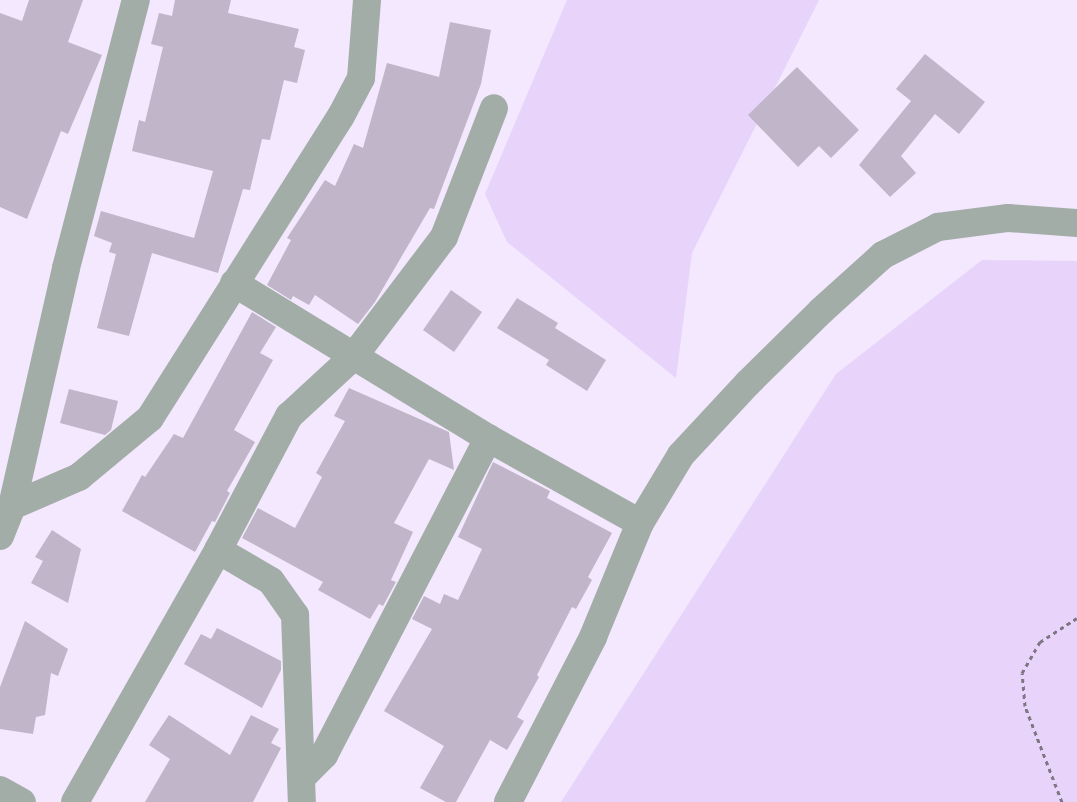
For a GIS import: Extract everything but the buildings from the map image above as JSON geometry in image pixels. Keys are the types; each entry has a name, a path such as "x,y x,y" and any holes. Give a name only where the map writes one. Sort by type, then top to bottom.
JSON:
{"street":[{"path":"0,536 12,506 66,268 136,0"},
{"path":"12,506 79,477 150,418 234,282 341,116 361,78 367,0"},
{"path":"74,802 218,550 289,416 354,356 444,237 494,108"},
{"path":"508,802 593,637 640,523 681,455 794,337 883,256 938,227 1008,218 1077,223"},
{"path":"234,282 488,438 640,523"},
{"path":"303,789 324,755 488,438"},
{"path":"218,550 271,581 295,615 303,789"},
{"path":"0,790 22,802"}],"path":[{"path":"1062,802 1025,706 1022,674 1040,642 1077,618"}],"shaded area":[{"path":"567,0 819,0 692,253 676,378 507,242 485,194"},
{"path":"982,260 1077,261 1077,802 561,802 836,374"}]}
